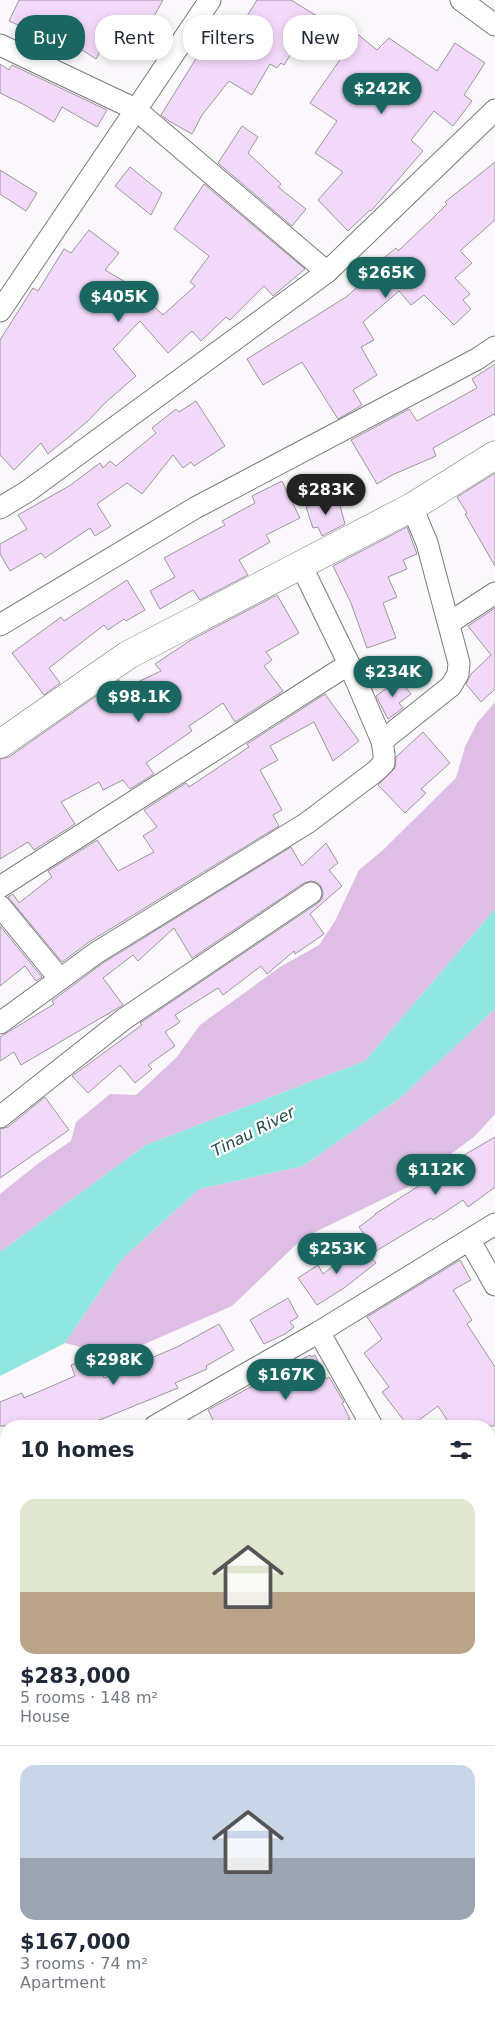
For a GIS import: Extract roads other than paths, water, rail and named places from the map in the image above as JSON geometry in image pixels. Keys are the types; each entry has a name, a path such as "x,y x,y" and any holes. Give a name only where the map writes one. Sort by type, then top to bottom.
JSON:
{"main road":[{"path":"0,744 128,655 412,507 495,455"}],"street":[{"path":"0,311 210,0"},
{"path":"462,0 495,25"},
{"path":"0,45 135,109 327,272"},
{"path":"0,508 28,491 327,272 495,110"},
{"path":"0,625 195,508 477,359 495,347"},
{"path":"382,741 451,686 458,674 459,663 449,623 426,543 412,507"},
{"path":"0,1023 96,953 307,823 384,763 382,741 349,664 302,565"},
{"path":"449,623 495,594"},
{"path":"0,886 349,664"},
{"path":"0,1117 124,1019 311,893"},
{"path":"0,906 60,979"},
{"path":"165,1420 319,1332 495,1224"},
{"path":"470,1241 495,1285"},
{"path":"319,1332 369,1420"}],"water":[{"name":"Tinau River","path":"495,909 495,1009 400,1098 303,1166 199,1189 122,1259 65,1343 0,1376 0,1252 146,1145 365,1061"}]}
